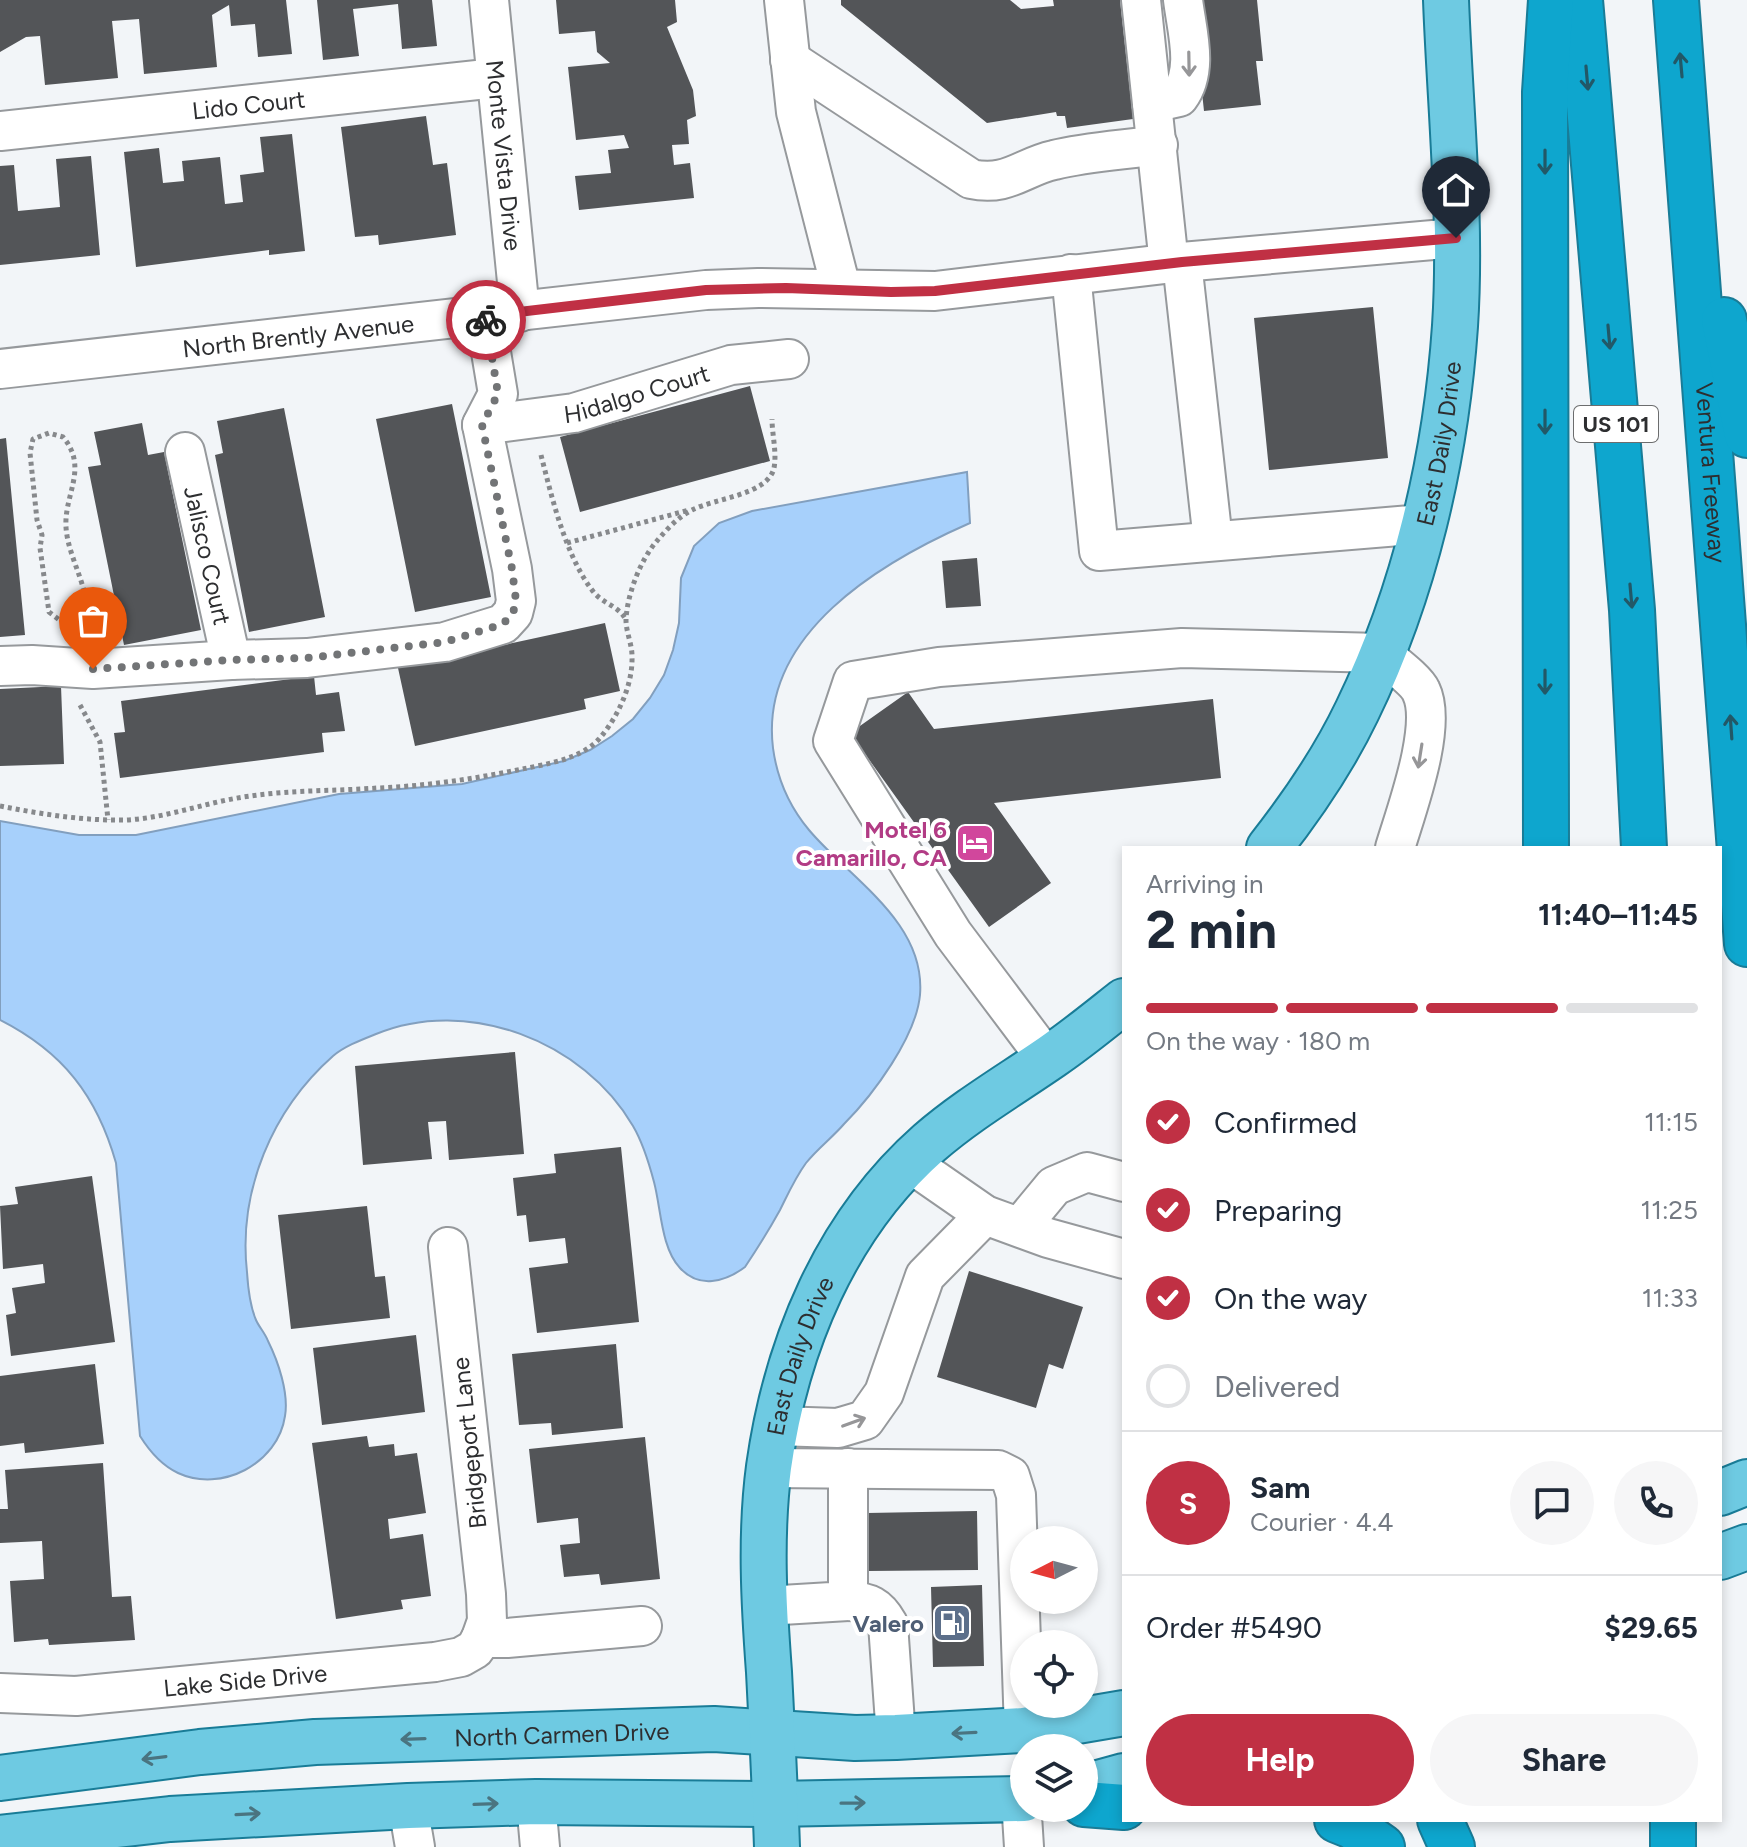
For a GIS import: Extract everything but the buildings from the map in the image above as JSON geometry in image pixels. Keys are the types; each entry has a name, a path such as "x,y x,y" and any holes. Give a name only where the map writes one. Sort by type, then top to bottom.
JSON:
{"highway":[{"path":"1546,846 1545,92 1551,0"},
{"name":"US 101","path":"1580,0 1632,610 1644,846"},
{"name":"Ventura Freeway","path":"1676,0 1747,944"},
{"path":"1687,131 1747,435"},
{"path":"1098,1805 1122,1807"},
{"path":"1342,1822 1382,1847"},
{"path":"1441,1822 1452,1847"},
{"path":"1673,1822 1673,1847"}],"main road":[{"name":"East Daily Drive","path":"1271,846 1298,811 1356,712 1381,653 1423,524 1448,406 1455,323 1456,238 1446,0"},
{"name":"East Daily Drive","path":"777,1847 765,1606 773,1447 795,1350 836,1259 863,1217 910,1163 928,1144 985,1100 1047,1059 1122,1003"},
{"path":"1722,1492 1747,1482"},
{"path":"1722,1556 1747,1547"},
{"name":"North Carmen Drive","path":"0,1778 200,1752 315,1742 714,1729 855,1738 896,1737 1024,1730 1122,1713"},
{"path":"1098,1783 1122,1777"},
{"path":"0,1838 170,1819 412,1826 536,1802 775,1804 1010,1800"}],"street":[{"name":"Monte Vista Drive","path":"482,425 498,394 502,314 496,78 489,0"},
{"path":"784,0 796,112 841,288"},
{"path":"1141,0 1152,103 1213,541"},
{"path":"1152,103 1179,97 1188,85 1191,69 1183,0"},
{"path":"790,60 971,179 986,182 1007,180 1051,160 1158,145"},
{"name":"Lido Court","path":"0,131 496,78"},
{"name":"North Brently Avenue","path":"0,369 706,290 841,288 891,292 935,291 1175,263 1456,238"},
{"path":"1071,274 1099,551 1423,524"},
{"name":"Hidalgo Court","path":"482,425 574,413 731,365 789,359"},
{"path":"0,666 32,665 77,652 231,660 307,658 445,642 503,624 513,613 516,601 482,425"},
{"name":"Jalisco Court","path":"185,452 231,660"},
{"path":"1047,1059 953,934 833,741 853,681 939,667 1182,648 1381,653 1421,689 1427,713 1418,773 1396,846"},
{"path":"910,1163 1002,1221 1122,1258"},
{"path":"773,1447 865,1420 884,1393 925,1276 1054,1186 1087,1172 1122,1181"},
{"name":"Bridgeport Lane","path":"448,1247 486,1594 487,1621 481,1638"},
{"path":"773,1447 848,1468 998,1470 1010,1476 1016,1495 1024,1730"},
{"path":"848,1468 848,1601"},
{"path":"765,1606 848,1601 865,1602 880,1609 888,1624 896,1737"},
{"path":"481,1638 642,1626"},
{"name":"Lake Side Drive","path":"0,1693 76,1696 435,1662 461,1657 475,1649 481,1638"},
{"path":"536,1802 540,1847"},
{"path":"1023,1822 1024,1847"}],"path":[{"path":"0,806 26,812 108,820 157,816 249,796 458,780 574,756 596,743 617,714 624,697 632,655 626,619 622,612 599,599 590,589 567,543 533,418"},
{"path":"567,543 760,488 769,481 775,466 772,419"},
{"path":"77,652 59,617 49,612 40,548 42,535 37,520 30,453 33,439 49,433 63,437 74,461 75,483 67,504 66,529 87,600 85,629 77,652 80,706 100,742 108,820"},
{"path":"626,619 637,576 650,551 679,518 694,509"}],"water":[{"path":"967,472 970,523 900,559 865,581 833,607 806,637 785,670 774,707 773,748 781,781 790,801 809,830 864,884 898,924 911,945 919,969 920,995 911,1029 880,1082 806,1163 745,1267 712,1281 695,1279 680,1268 665,1239 650,1168 633,1126 612,1096 585,1070 554,1050 520,1034 484,1024 448,1020 411,1024 376,1034 338,1052 311,1077 277,1127 254,1182 246,1242 248,1284 254,1315 272,1349 284,1387 286,1407 280,1433 259,1460 229,1476 195,1478 178,1473 161,1462 140,1436 116,1163 108,1139 88,1097 74,1078 42,1046 0,1020 0,821 79,835 136,835 339,794 462,784 564,761 612,736 633,719 650,698 664,675 673,650 679,623 681,578 694,546 719,523 752,511"}],"way so far":[{"path":"93,669 307,658 445,642 503,624 513,613 516,601 482,425 498,394 486,320"}],"place":[{"name":"Motel 6 Camarillo, CA","path":"975,843"},
{"name":"Valero","path":"952,1623"}],"route":[{"path":"486,320 485,316 706,290 841,288 891,292 935,291 1182,262 1456,238"}]}
